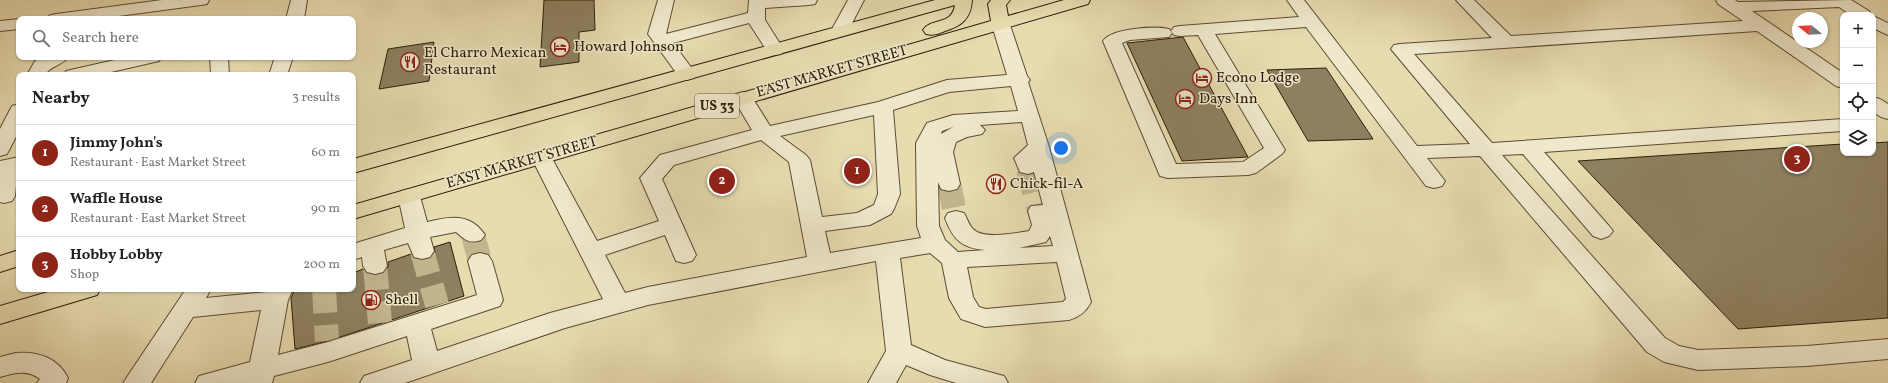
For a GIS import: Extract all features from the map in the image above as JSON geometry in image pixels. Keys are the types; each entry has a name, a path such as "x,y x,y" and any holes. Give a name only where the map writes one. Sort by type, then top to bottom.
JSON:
{"highway":[{"name":"US 33","path":"356,165 954,0"},
{"path":"865,62 886,44 926,32 959,19 964,10 964,0"},
{"path":"1000,22 997,4 1002,0"},
{"name":"EAST MARKET STREET","path":"356,211 542,158 1000,22 1082,0"},
{"path":"0,264 16,259"},
{"path":"0,315 78,292"}],"street":[{"path":"79,16 201,0"},
{"path":"296,16 299,0"},
{"path":"666,0 657,34 687,74"},
{"path":"662,40 757,7 809,0"},
{"path":"840,32 856,0"},
{"path":"1295,0 1434,181"},
{"path":"1464,0 1507,43"},
{"path":"1729,3 1842,2 1858,12"},
{"path":"1729,3 1840,80"},
{"path":"757,7 756,20 775,50"},
{"path":"1204,30 1275,150 1248,168 1168,171 1112,41 1127,35 1310,21"},
{"path":"1000,22 1020,80 1033,157 1066,253 1079,302 1069,311 985,318 970,313 961,298 953,260 935,244 928,226 925,156 926,143 934,127 953,121 1025,116"},
{"path":"1876,23 1888,30"},
{"path":"0,26 16,24"},
{"path":"1761,26 1670,30 1507,43 1400,49 1613,297 1656,345 1666,352 1680,358 1698,360 1807,356 1888,349"},
{"path":"38,72 42,65 53,60"},
{"path":"86,72 139,60"},
{"path":"219,60 220,72"},
{"path":"278,72 283,60"},
{"path":"684,255 650,178 667,160 764,133 883,107 947,86 1020,80"},
{"path":"919,96 934,127"},
{"path":"743,98 764,133 799,160 820,263"},
{"path":"1876,105 1888,113"},
{"path":"813,225 862,220 883,209 889,194 883,107"},
{"path":"949,184 943,152 947,139 962,131 1009,127 1025,116"},
{"path":"8,195 6,159 16,121"},
{"path":"1876,123 1888,122"},
{"path":"1411,152 1486,150 1840,125"},
{"path":"1528,147 1601,231"},
{"path":"542,158 618,303"},
{"path":"409,196 420,242"},
{"path":"956,218 962,231 970,239 986,242 1013,241 1038,237 1043,225 1039,211"},
{"path":"367,254 420,242 451,225 461,226 473,235"},
{"path":"591,251 672,225"},
{"path":"374,383 559,320 618,303 673,290 935,244"},
{"path":"882,383 894,363 899,351 887,252"},
{"path":"953,260 1066,253"},
{"path":"209,383 261,377 328,346 431,315 491,300 480,261"},
{"path":"137,383 192,299 278,295 261,377"},
{"path":"427,365 431,315"},
{"path":"899,351 939,368 994,383"},
{"path":"0,367 19,362 35,364 48,368 55,378 51,383"}],"building":[{"name":"Howard Johnson","path":"544,0 594,0 595,30 579,32 579,62 540,67"},
{"name":"Days Inn","path":"1183,37 1248,157 1182,161 1127,43"},
{"path":"434,42 429,81 379,89 388,49"},
{"path":"1326,68 1373,139 1308,141 1267,70"},
{"path":"1888,142 1888,318 1738,329 1578,161 1840,144 1840,156 1876,156 1876,143"},
{"name":"Shell","path":"450,242 464,296 328,341 295,349 291,298 294,292 356,292 356,272 363,269 367,273 375,275 383,273 388,267 388,262 411,254 414,258 422,260 430,258 435,252 434,247"}],"tunnel":[{"path":"1028,169 1039,211"},
{"path":"949,184 956,218"},
{"path":"473,235 480,261"},
{"path":"422,251 437,305"},
{"path":"375,266 380,323"},
{"path":"324,292 327,341"}],"place":[{"name":"Howard Johnson","path":"560,47"},
{"name":"El Charro Mexican Restaurant","path":"410,62"},
{"name":"Econo Lodge","path":"1202,78"},
{"name":"Days Inn","path":"1185,99"},
{"name":"Hobby Lobby","path":"1797,159"},
{"name":"Jimmy John's","path":"857,171"},
{"name":"Waffle House","path":"722,181"},
{"name":"Chick-fil-A","path":"996,184"},
{"name":"Shell","path":"371,300"}]}
